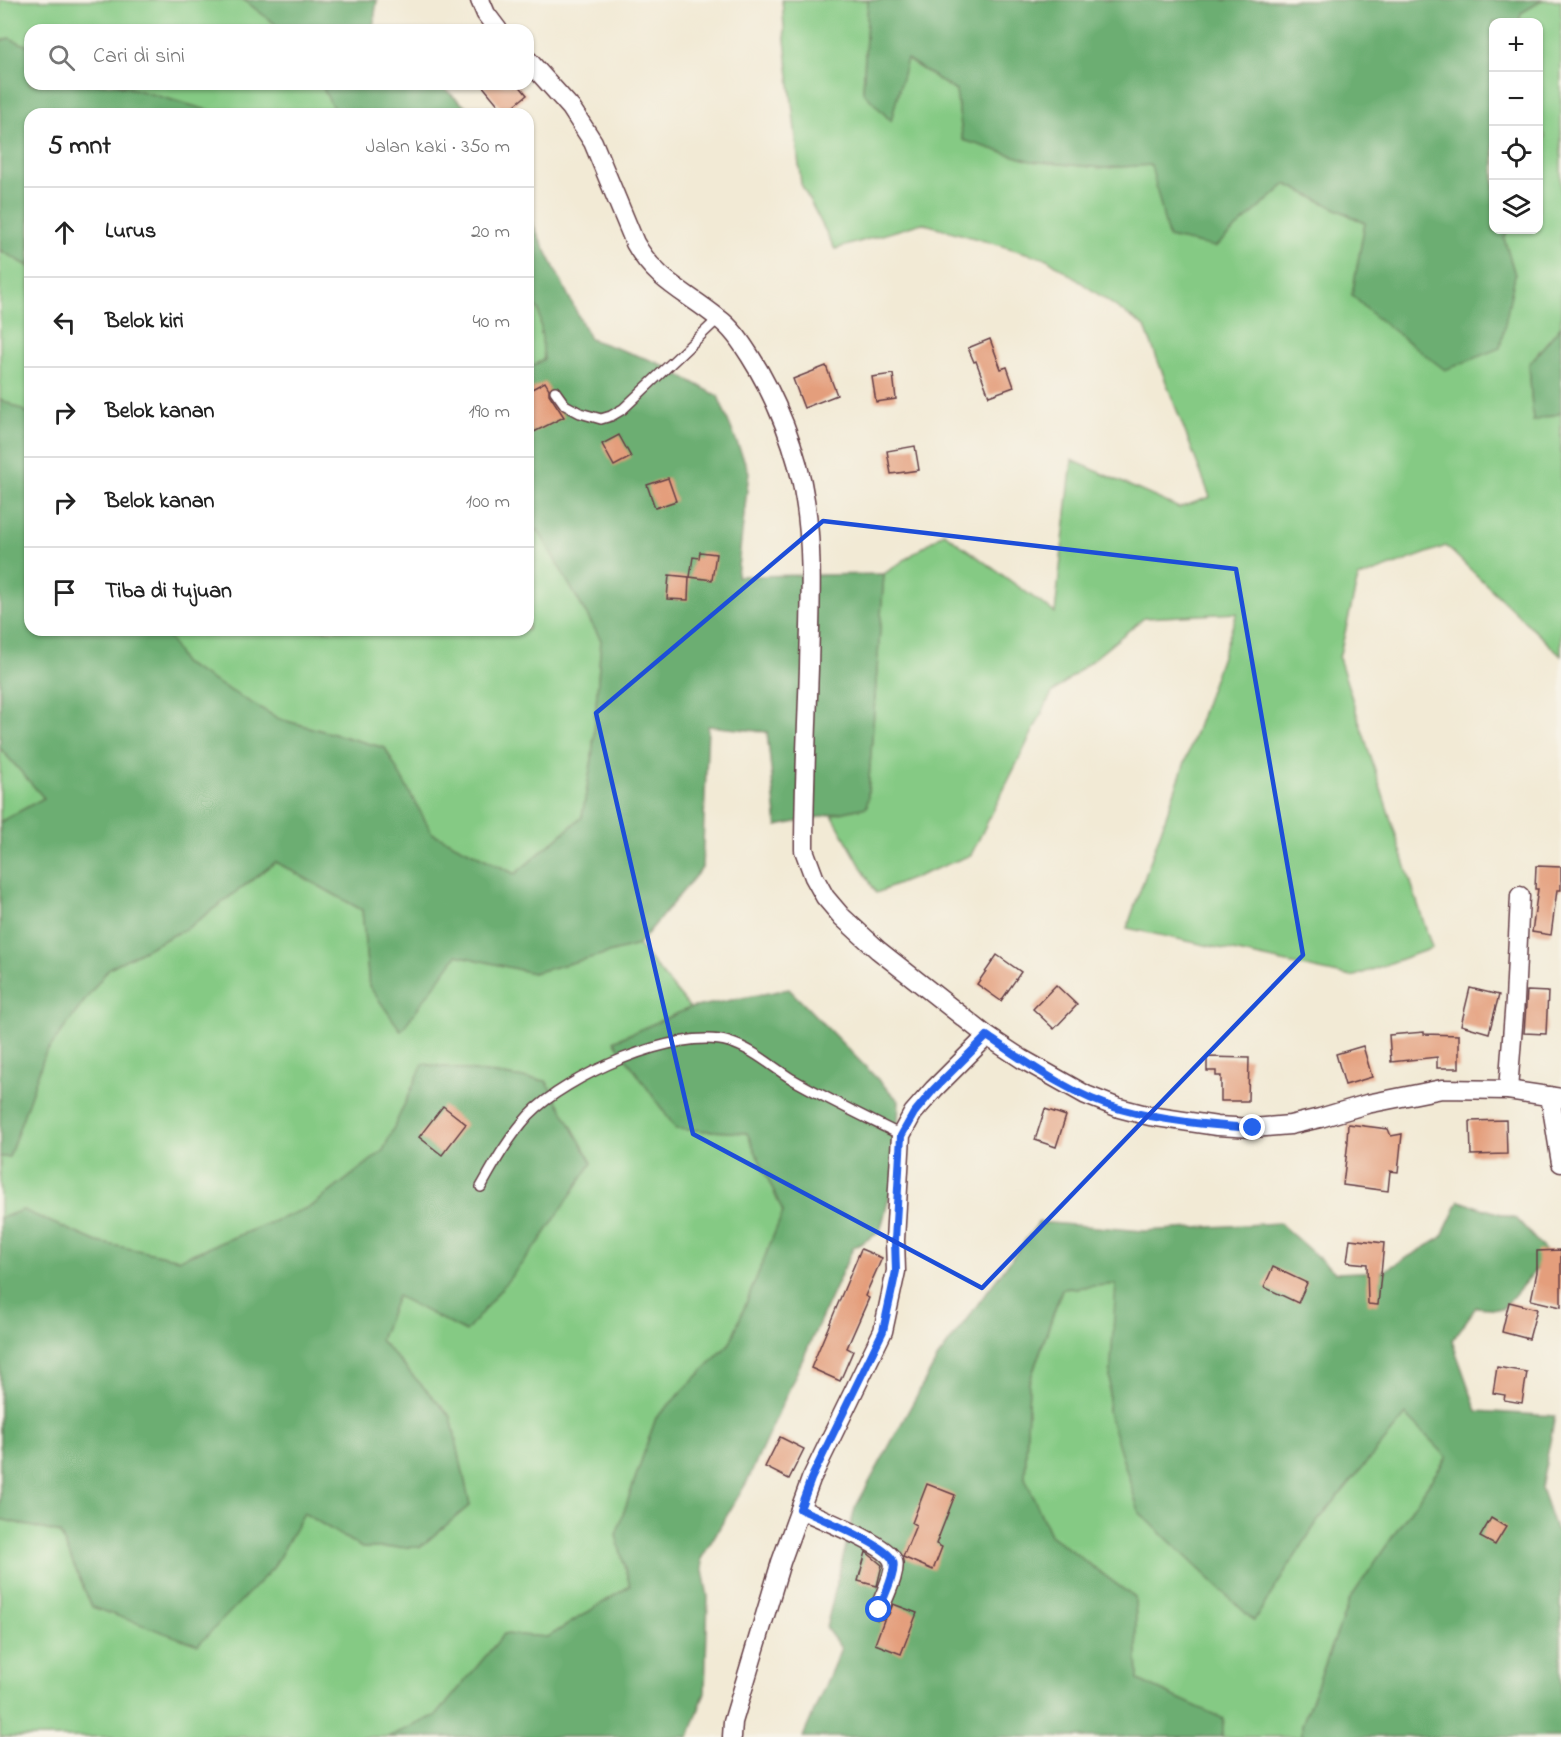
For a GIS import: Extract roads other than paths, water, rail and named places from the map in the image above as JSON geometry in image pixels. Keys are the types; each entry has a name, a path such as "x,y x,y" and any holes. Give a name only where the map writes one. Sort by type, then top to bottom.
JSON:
{"street":[{"path":"480,0 494,24"},
{"path":"534,67 571,108 593,142 635,243 644,258 669,284 719,318 735,333 751,357 774,401 794,450 805,498 810,541 811,592 804,850 825,897 842,917 878,950 987,1036 1051,1077 1086,1095 1119,1108 1150,1116 1217,1126 1253,1128 1290,1125 1366,1104 1442,1089 1508,1090 1556,1097 1561,1163"},
{"path":"1508,1090 1520,896"},
{"path":"732,1737 733,1722 743,1688 781,1562 800,1509 820,1459 883,1331 896,1271 895,1240 901,1136 914,1113 934,1089 987,1036"},
{"path":"800,1509 859,1536 890,1555 893,1560 893,1572 879,1610"}],"lane":[{"path":"555,391 565,405 580,413 601,419 611,416 623,409 719,318"},
{"path":"481,1187 503,1148 529,1115 552,1095 607,1065 675,1042 711,1039 729,1042 759,1056 791,1078 901,1136"}]}
